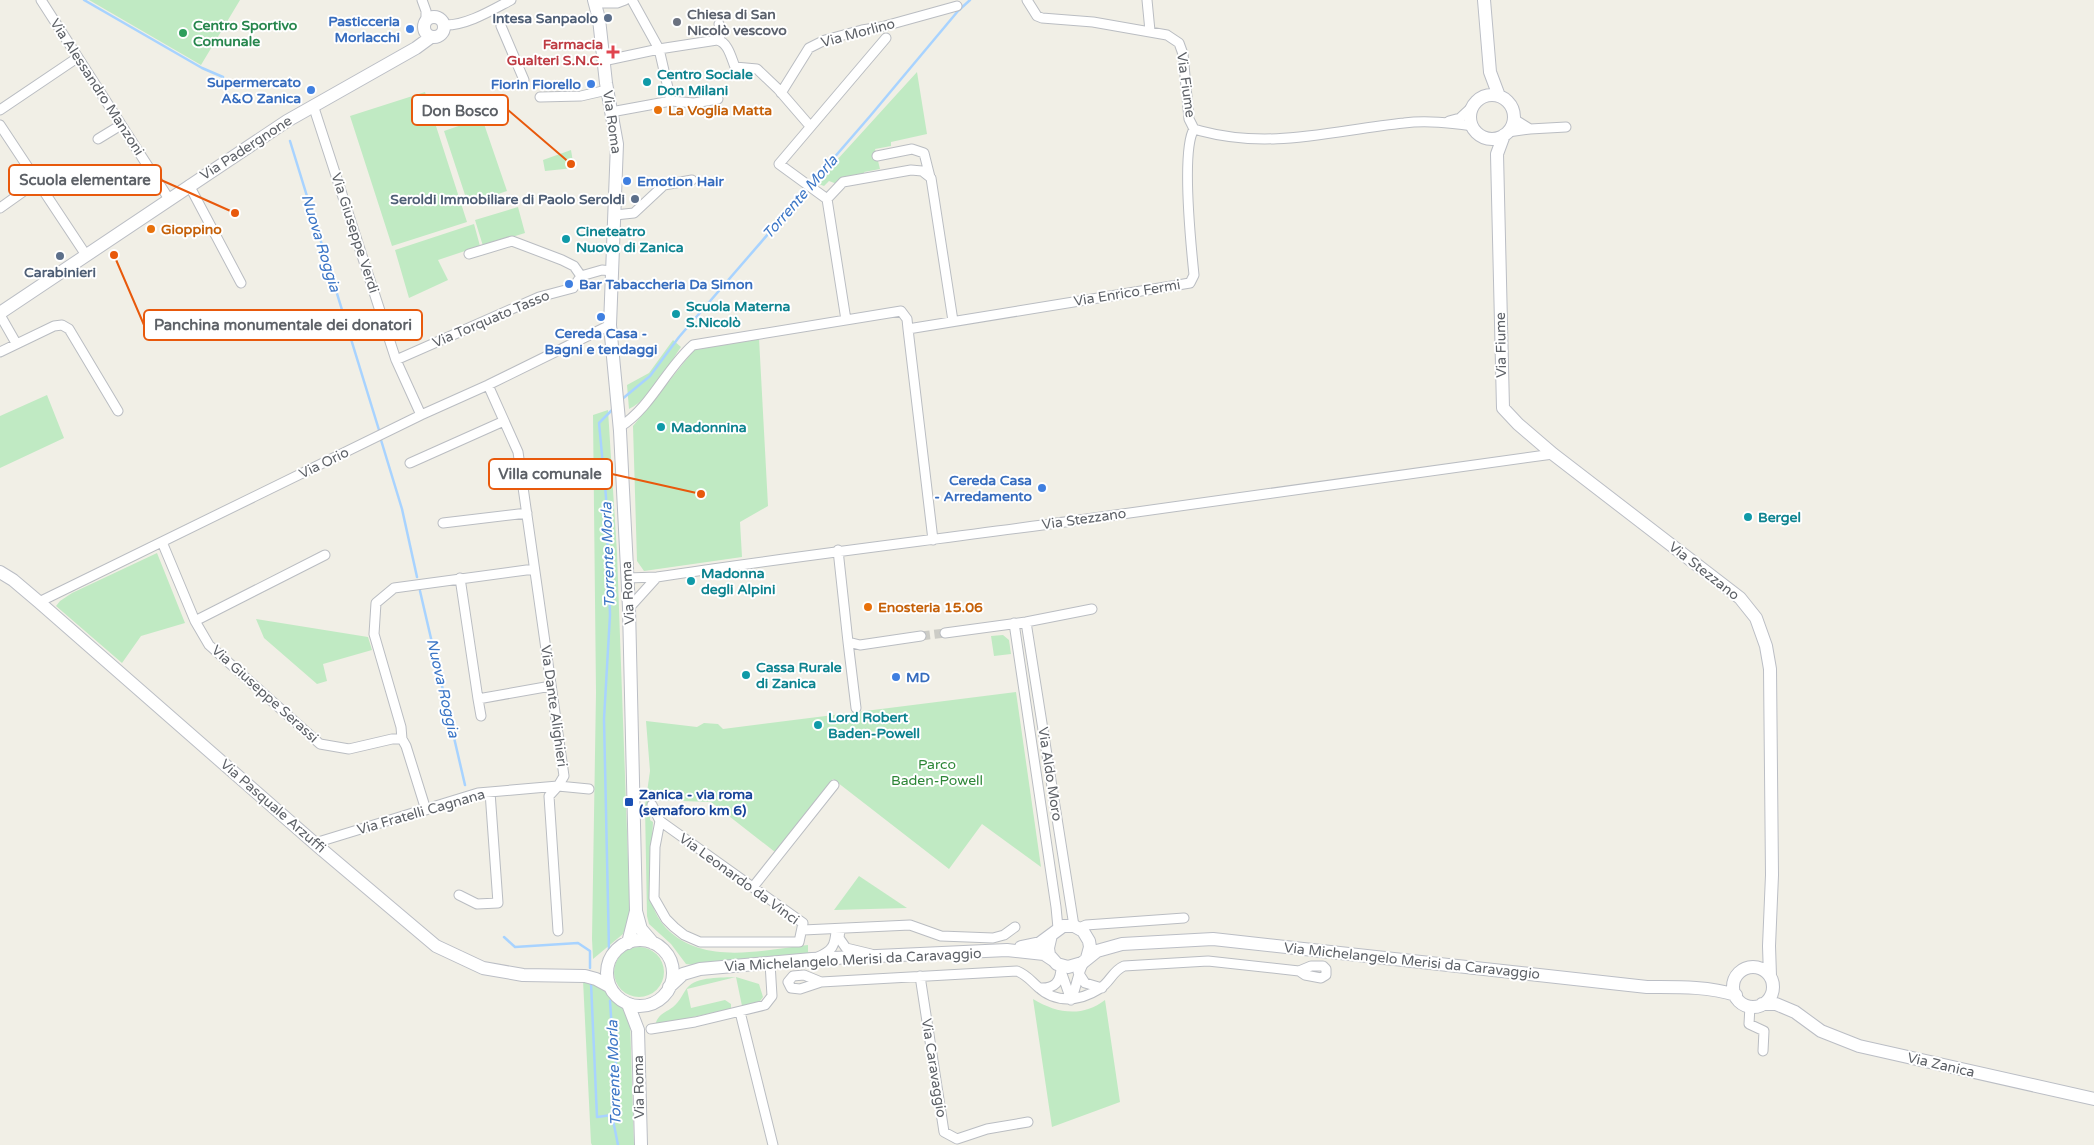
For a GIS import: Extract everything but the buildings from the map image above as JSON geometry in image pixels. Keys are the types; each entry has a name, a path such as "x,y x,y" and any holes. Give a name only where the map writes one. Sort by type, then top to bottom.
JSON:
{"street":[{"name":"Via Alessandro Manzoni","path":"41,0 169,199"},
{"path":"422,0 437,20"},
{"path":"427,39 424,28 437,20 512,0"},
{"path":"594,2 625,0"},
{"path":"632,0 659,49 671,101"},
{"name":"Via Fiume","path":"1027,0 1036,16 1042,18 1093,22 1150,31 1167,35 1174,39 1182,48 1189,119 1194,129 1210,134 1259,140 1284,140 1404,123 1444,122 1473,126"},
{"path":"1147,0 1150,31"},
{"path":"1484,0 1490,72 1499,96"},
{"name":"Via Roma","path":"594,2 599,20 607,90 618,150 610,325 619,421 629,608 636,911 628,943"},
{"name":"Via Morlino","path":"781,92 809,48 844,35 957,6"},
{"name":"Via Padergnone","path":"0,314 169,199 313,105 427,39 440,35 437,20"},
{"path":"717,40 721,34 719,24"},
{"path":"501,26 524,80"},
{"path":"846,320 827,200 779,164 886,38"},
{"path":"603,61 659,49 717,40 722,41 735,67 757,69 781,92 810,126"},
{"path":"0,110 77,58"},
{"path":"1490,72 1471,116 1473,126 1478,133 1486,137 1495,138 1530,128 1566,127"},
{"path":"540,97 581,96 607,90"},
{"path":"1478,102 1490,95 1499,96 1511,105 1514,119 1506,134"},
{"path":"611,112 671,101 694,104 718,99"},
{"name":"Via Fiume","path":"1444,122 1460,118 1478,102"},
{"name":"Via Giuseppe Verdi","path":"313,105 396,360 421,415"},
{"path":"1514,119 1530,128"},
{"path":"98,139 121,124"},
{"path":"0,125 86,255"},
{"name":"Via Enrico Fermi","path":"908,329 1190,283 1194,275 1187,160 1189,140 1194,129"},
{"name":"Via Fiume","path":"1506,134 1497,154 1503,408 1518,424 1553,454"},
{"path":"1486,137 1497,154"},
{"path":"877,156 912,149 924,153 931,178 953,322"},
{"path":"827,200 843,182 911,170 922,171 931,178"},
{"path":"614,215 634,212 664,186 692,180"},
{"path":"0,208 38,181"},
{"path":"190,185 241,283"},
{"path":"469,254 512,241 574,266 581,276"},
{"name":"Via Torquato Tasso","path":"396,360 539,297 573,288 581,276 602,270 612,271"},
{"path":"619,421 642,409 683,354 693,345 901,312 907,320 933,540"},
{"path":"0,314 16,344"},
{"path":"0,352 54,326 62,325 69,329 118,411"},
{"name":"Via Orio","path":"39,602 421,415 488,385 610,325"},
{"name":"Via Dante Alighieri","path":"488,385 518,452 564,776 549,796 558,931"},
{"path":"410,463 504,421"},
{"name":"Via Stezzano","path":"627,578 657,577 838,550 933,540 1553,454 1740,598 1756,618 1766,646 1770,669 1772,875 1768,946"},
{"path":"522,478 561,474"},
{"path":"443,523 526,513"},
{"name":"Via Giuseppe Serassi","path":"162,542 195,621 209,645 320,744 349,749 392,739 402,739"},
{"path":"838,550 856,708"},
{"path":"195,621 324,555"},
{"path":"426,810 406,746 402,739 401,727 374,634 376,603 394,588 534,569"},
{"name":"Via Pasquale Arzuffi","path":"0,572 13,580 39,602 436,946 484,968 523,975 576,976 596,979 609,986"},
{"path":"629,608 657,577"},
{"path":"460,578 481,716"},
{"path":"945,632 1026,622 1092,609"},
{"name":"Via Aldo Moro","path":"1026,622 1080,930"},
{"name":"Via Aldo Moro","path":"1014,623 1056,907 1054,932"},
{"path":"848,642 860,645 921,636"},
{"path":"478,699 551,686"},
{"path":"753,887 834,784"},
{"name":"Via Fratelli Cagnana","path":"315,843 478,793 558,786 589,789"},
{"path":"459,895 477,904 498,903 490,792"},
{"name":"Via Leonardo da Vinci","path":"652,805 660,821 803,923 799,942 730,944 700,942 684,935 674,927 666,919 654,898 655,847 660,821"},
{"name":"Via Roma","path":"636,911 642,929 653,943 666,954 670,962"},
{"name":"Via Michelangelo Merisi da Caravaggio","path":"1080,930 1086,925 1184,918"},
{"name":"Via Michelangelo Merisi da Caravaggio","path":"803,930 910,925 941,936 993,938 1004,935 1015,927"},
{"name":"Via Michelangelo Merisi da Caravaggio","path":"669,987 683,974 700,969 812,959 880,958 1007,950 1040,943 1063,926 1122,944"},
{"path":"838,929 839,938 846,948 864,951 880,958"},
{"path":"812,959 827,953 835,945 838,929"},
{"path":"1071,1000 1078,972 1090,947 1080,930"},
{"path":"1054,932 1048,948 1059,966 1071,1000"},
{"name":"Via Michelangelo Merisi da Caravaggio","path":"1007,950 1044,954 1059,966 1076,966 1097,950 1122,944 1213,939 1647,987 1722,990 1736,995"},
{"path":"609,986 607,978 609,961 620,947 636,941 653,943"},
{"path":"1736,995 1734,985 1737,975 1751,967 1768,946"},
{"path":"1762,1051 1764,1031 1749,1024 1756,1005 1771,996 1768,946"},
{"name":"Via Pasquale Arzuffi","path":"576,976 595,971 609,961"},
{"path":"1039,988 1050,996 1071,1000 1084,998 1102,988 1113,972 1124,966 1208,961 1299,971"},
{"path":"669,987 672,979 670,962"},
{"name":"Via Michelangelo Merisi da Caravaggio","path":"670,962 700,969"},
{"path":"651,1029 740,1012 765,1005 772,996 770,963"},
{"path":"1039,988 1055,985 1060,980 1059,966"},
{"name":"Via Zanica","path":"1751,967 1762,969 1795,1012"},
{"name":"Via Michelangelo Merisi da Caravaggio","path":"821,982 1017,971 1026,974 1039,988"},
{"path":"1078,972 1085,983 1102,988"},
{"name":"Via Michelangelo Merisi da Caravaggio","path":"1703,988 1723,983 1737,975"},
{"name":"Via Caravaggio","path":"920,976 944,1132 957,1139 987,1129 1028,1122"},
{"name":"Via Roma","path":"609,986 620,1000 628,1004 638,1030"},
{"name":"Via Roma","path":"641,1145 638,1030 641,1019 652,1004 659,1000 669,987"},
{"name":"Via Zanica","path":"1736,995 1744,1004 1776,1004 1795,1012 1821,1031 1859,1046 2094,1099"},
{"path":"628,1004 636,1006 652,1004"},
{"path":"740,1012 773,1145"}],"green space":[{"name":"Centro Sportivo Comunale","path":"89,0 240,0 201,65"},
{"path":"917,72 927,134 891,142 891,146 875,149 880,169 864,172 865,176 837,184 829,181 824,186 816,183"},
{"path":"425,92 467,222 392,246 350,116"},
{"path":"482,118 507,191 468,204 444,131"},
{"path":"571,150 574,168 545,171 543,160"},
{"path":"518,207 525,233 483,246 475,220"},
{"path":"474,224 480,246 438,260 448,280 409,298 395,250"},
{"path":"759,338 768,506 740,522 742,557 644,571 637,561 633,426 694,350"},
{"path":"673,340 681,347 646,397 629,409 627,385 649,373"},
{"path":"47,395 64,438 0,468 0,416"},
{"path":"608,410 617,553 630,915 623,934 593,959 596,692 593,415"},
{"path":"157,553 185,623 141,636 122,663 56,606 72,593"},
{"path":"256,619 368,637 372,650 323,664 327,681 317,684 264,638"},
{"path":"1003,635 1009,640 1011,654 994,656 991,636"},
{"name":"Parco Baden-Powell","path":"1016,692 1041,867 982,824 949,869 833,779 775,852 711,802 651,800 650,820 653,822 650,872 652,902 654,909 666,928 681,940 697,947 715,951 753,952 808,945 808,952 822,952 818,954 700,966 686,964 671,944 649,924 647,916 645,806 650,771 646,721 697,727 704,723 718,724 723,729"},
{"path":"859,876 907,908 834,910"},
{"path":"639,947 653,951 660,958 664,972 660,986 653,993 639,997 625,993 618,986 614,972 618,958 625,951"},
{"path":"736,977 759,984 763,997 758,1004 742,1006"},
{"path":"736,977 687,989 691,1008 725,1000 731,1004 731,1009 655,1025 660,1016 675,1005 687,988 691,984 710,978"},
{"path":"583,980 597,980 620,1003 630,1020 634,1145 592,1145 591,1143"},
{"path":"1033,999 1051,1008 1069,1011 1087,1009 1105,1000 1120,1102 1052,1127"}],"waterway":[{"path":"84,0 202,68 223,77"},
{"name":"Torrente Morla","path":"621,400 650,376 679,337 871,115 958,11 970,0"},
{"name":"Nuova Roggia","path":"290,141 379,430"},
{"name":"Torrente Morla","path":"609,950 604,719 610,615 606,497 599,423 614,408"},
{"path":"381,440 402,509 417,577"},
{"name":"Nuova Roggia","path":"420,591 465,785"},
{"name":"Nuova Roggia","path":"504,937 515,947 578,943 590,951 590,968"},
{"name":"Nuova Roggia","path":"591,983 597,1117 612,1115"},
{"name":"Torrente Morla","path":"610,1001 616,1063 612,1115 618,1145"}],"tunnel":[{"path":"921,636 945,633"}],"place":[{"name":"Intesa Sanpaolo","path":"608,18"},
{"name":"Chiesa di San Nicolò vescovo","path":"677,22"},
{"name":"Pasticceria Morlacchi","path":"410,29"},
{"name":"Centro Sportivo Comunale","path":"183,33"},
{"name":"Farmacia Gualteri S.N.C.","path":"613,52"},
{"name":"Centro Sociale Don Milani","path":"647,82"},
{"name":"Fiorin Fiorello","path":"591,84"},
{"name":"Supermercato A&O Zanica","path":"311,90"},
{"name":"La Voglia Matta","path":"658,110"},
{"name":"Don Bosco","path":"571,164"},
{"name":"Emotion Hair","path":"627,181"},
{"name":"Seroldi Immobiliare di Paolo Seroldi","path":"635,199"},
{"name":"Scuola elementare","path":"235,213"},
{"name":"Gioppino","path":"151,229"},
{"name":"Cineteatro Nuovo di Zanica","path":"566,239"},
{"name":"Panchina monumentale dei donatori","path":"114,255"},
{"name":"Carabinieri","path":"60,256"},
{"name":"Bar Tabaccheria Da Simon","path":"569,284"},
{"name":"Scuola Materna S.Nicolò","path":"676,314"},
{"name":"Cereda Casa - Bagni e tendaggi","path":"601,317"},
{"name":"Madonnina","path":"661,427"},
{"name":"Cereda Casa - Arredamento","path":"1042,488"},
{"name":"Villa comunale","path":"701,494"},
{"name":"Bergel","path":"1748,517"},
{"name":"Madonna degli Alpini","path":"691,581"},
{"name":"Enosteria 15.06","path":"868,607"},
{"name":"Cassa Rurale di Zanica","path":"746,675"},
{"name":"MD","path":"896,677"},
{"name":"Lord Robert Baden-Powell","path":"818,725"},
{"name":"Zanica - via roma (semaforo km 6)","path":"629,802"}]}
